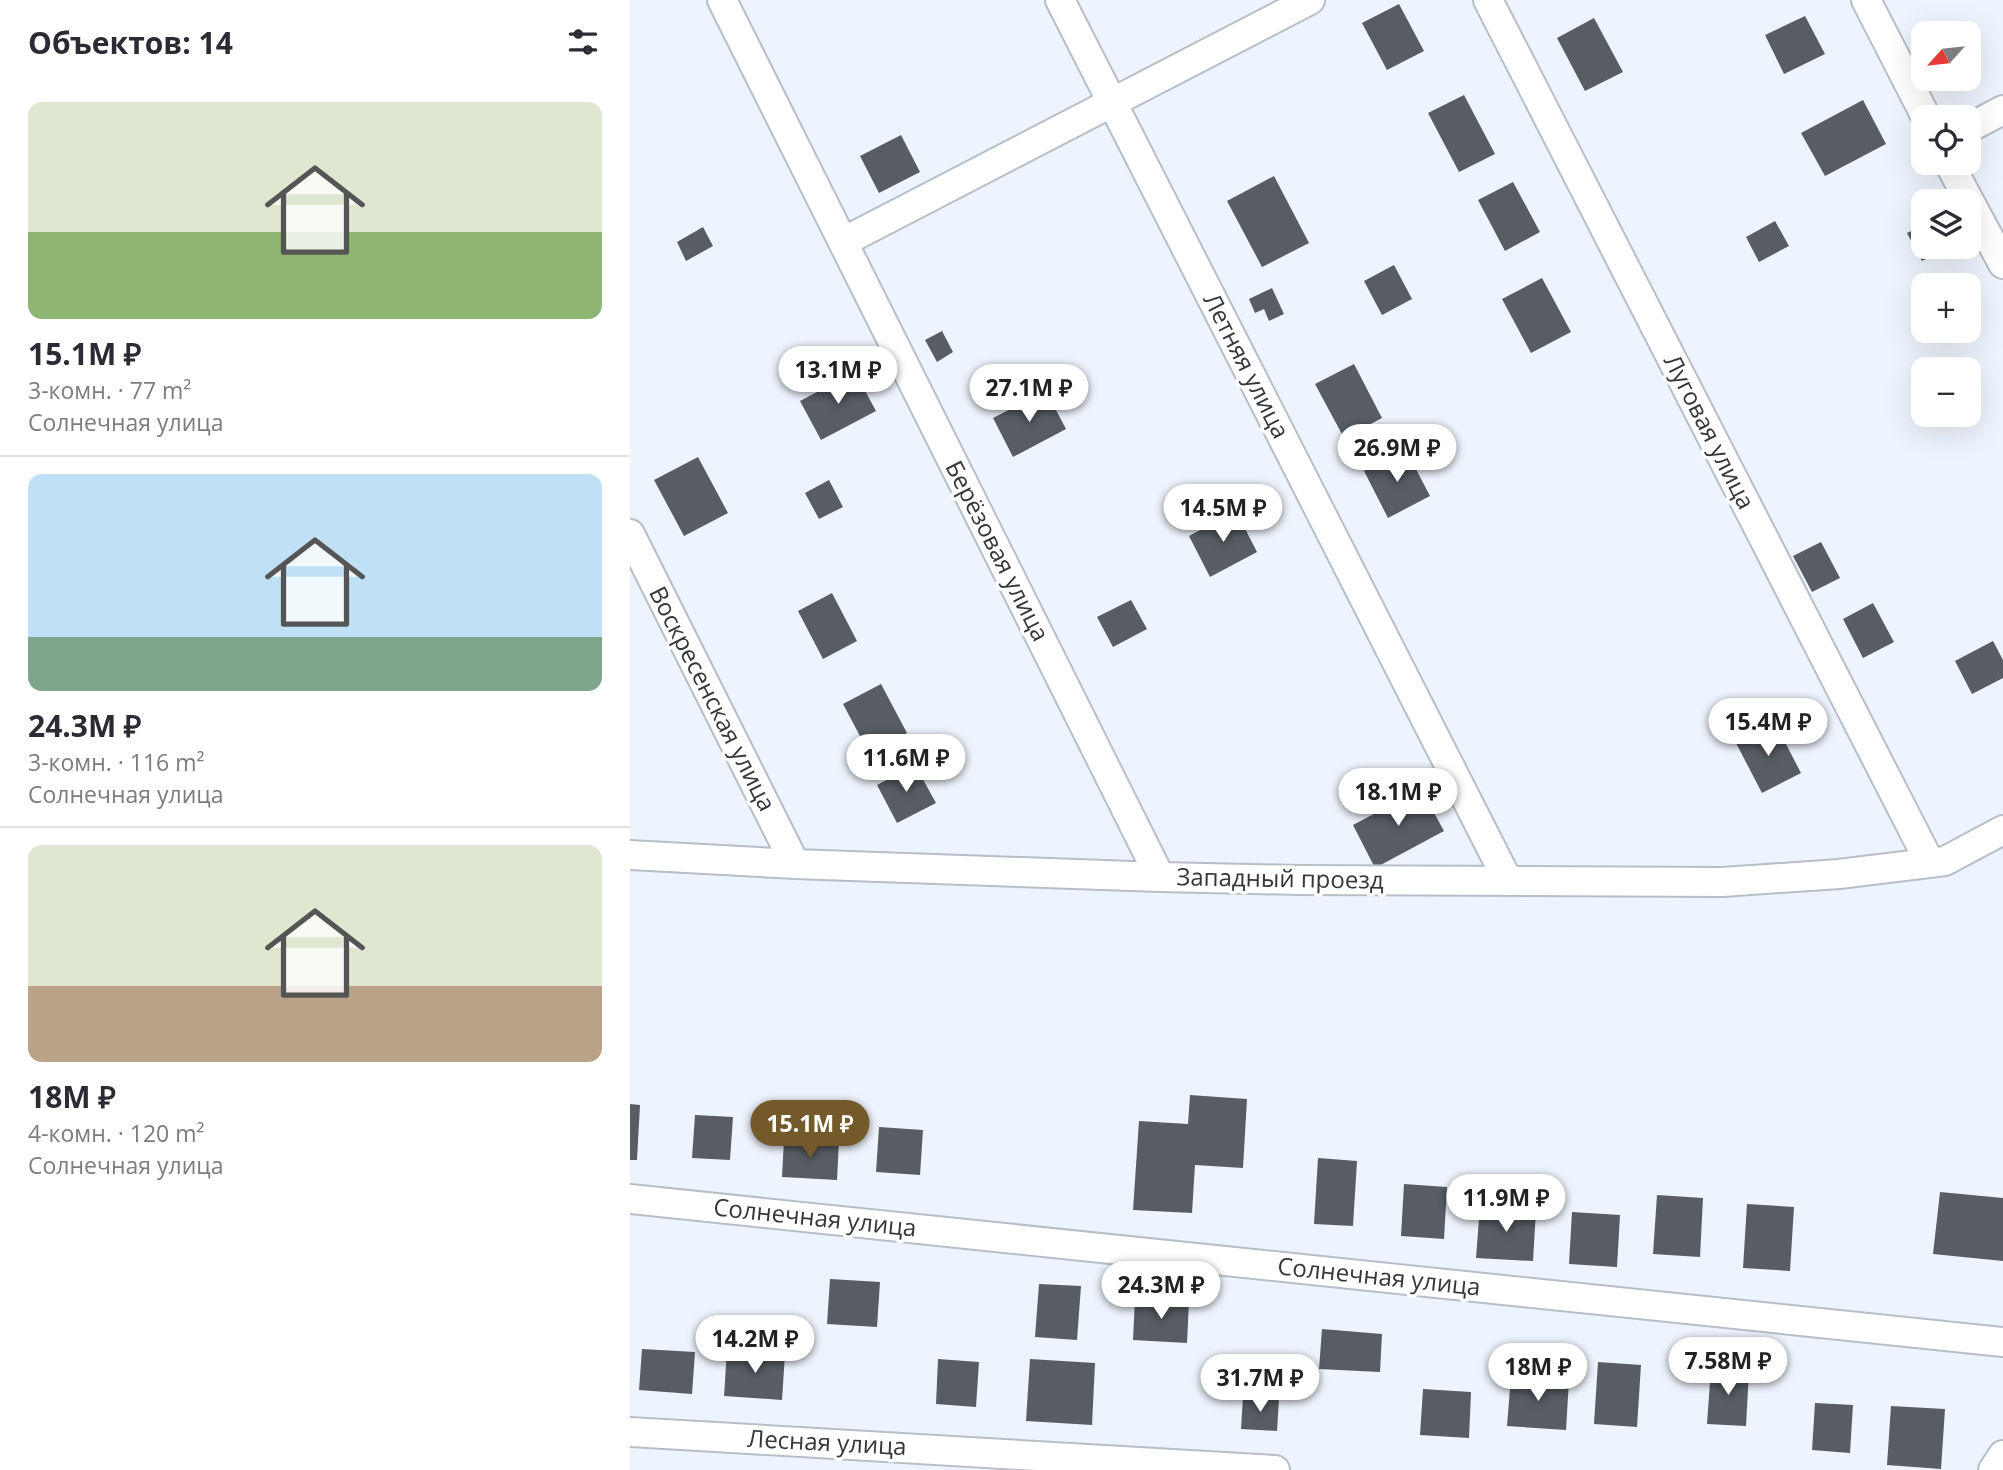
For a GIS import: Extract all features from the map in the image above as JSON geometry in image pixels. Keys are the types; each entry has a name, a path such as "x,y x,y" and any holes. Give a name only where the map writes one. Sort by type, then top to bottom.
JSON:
{"street":[{"name":"Берёзовая улица","path":"722,0 1160,877"},
{"name":"Летняя улица","path":"1060,0 1508,881"},
{"path":"843,242 1310,0"},
{"name":"Луговая улица","path":"1488,0 1930,863"},
{"path":"1866,0 1920,105"},
{"path":"1981,122 2003,110"},
{"path":"1955,175 2003,264"},
{"name":"Воскресенская улица","path":"630,534 795,864"},
{"name":"Западный проезд","path":"630,855 795,864 1160,877 1722,882 1839,874 1945,861 2003,830"},
{"name":"Солнечная улица","path":"630,1199 2003,1342"},
{"name":"Лесная улица","path":"630,1432 1275,1470"},
{"path":"1993,1470 2003,1455"}],"building":[{"path":"1399,4 1424,51 1387,70 1362,23"},
{"path":"1805,16 1825,54 1784,74 1765,35"},
{"path":"1594,18 1623,72 1585,91 1557,38"},
{"path":"1464,95 1495,154 1459,172 1428,113"},
{"path":"1863,100 1886,144 1825,176 1801,133"},
{"path":"901,135 920,172 879,193 860,156"},
{"path":"1274,176 1309,243 1262,267 1227,201"},
{"path":"1513,182 1540,232 1505,251 1478,200"},
{"path":"1775,221 1789,246 1759,262 1746,237"},
{"path":"703,227 713,246 686,261 677,242"},
{"path":"1394,265 1412,299 1382,315 1364,281"},
{"path":"1542,278 1571,332 1531,353 1502,299"},
{"path":"1272,288 1284,314 1269,321 1264,309 1255,313 1249,299"},
{"path":"942,331 953,352 937,362 925,340"},
{"path":"1354,364 1382,418 1344,438 1315,384"},
{"path":"855,372 876,411 821,440 800,401"},
{"path":"1046,391 1066,429 1013,457 993,418"},
{"path":"1406,450 1430,496 1388,518 1364,471"},
{"path":"698,457 728,513 684,536 654,480"},
{"path":"829,480 843,507 819,519 805,493"},
{"path":"1236,511 1257,552 1210,577 1189,536"},
{"path":"1821,542 1840,578 1812,592 1793,556"},
{"path":"832,593 857,641 823,659 798,611"},
{"path":"1131,600 1147,629 1113,647 1097,617"},
{"path":"1873,603 1894,642 1863,658 1843,619"},
{"path":"1993,641 2003,660 2003,678 1972,694 1955,661"},
{"path":"881,684 907,733 869,753 843,704"},
{"path":"1775,723 1801,773 1762,793 1736,743"},
{"path":"915,765 936,803 897,823 877,785"},
{"path":"1421,789 1444,831 1375,868 1353,825"},
{"path":"1190,1095 1247,1099 1243,1168 1195,1165 1192,1213 1133,1210 1139,1121 1188,1124"},
{"path":"630,1104 640,1105 637,1160 630,1160"},
{"path":"695,1115 733,1117 730,1160 692,1158"},
{"path":"879,1127 923,1130 920,1175 876,1172"},
{"path":"784,1139 839,1142 837,1180 782,1177"},
{"path":"1318,1158 1357,1161 1353,1226 1314,1224"},
{"path":"1404,1184 1447,1187 1444,1239 1401,1236"},
{"path":"1940,1192 2003,1198 2003,1261 1933,1254"},
{"path":"1657,1195 1703,1198 1700,1257 1653,1254"},
{"path":"1747,1204 1794,1207 1790,1271 1743,1268"},
{"path":"1480,1206 1536,1210 1533,1261 1476,1258"},
{"path":"1572,1212 1620,1215 1617,1267 1569,1264"},
{"path":"830,1279 880,1282 877,1327 827,1324"},
{"path":"1039,1284 1081,1286 1077,1340 1035,1337"},
{"path":"1135,1299 1189,1301 1187,1343 1133,1340"},
{"path":"1322,1329 1382,1334 1380,1372 1319,1369"},
{"path":"642,1349 695,1352 692,1394 639,1390"},
{"path":"727,1350 785,1354 782,1400 724,1396"},
{"path":"938,1359 979,1362 976,1407 936,1404"},
{"path":"1030,1359 1095,1363 1092,1425 1026,1421"},
{"path":"1598,1362 1641,1365 1637,1427 1594,1424"},
{"path":"1711,1368 1749,1371 1746,1426 1707,1424"},
{"path":"1511,1376 1569,1380 1566,1430 1507,1426"},
{"path":"1423,1389 1471,1392 1469,1438 1420,1435"},
{"path":"1243,1397 1279,1399 1277,1431 1241,1429"},
{"path":"1815,1403 1853,1405 1850,1453 1812,1450"},
{"path":"1891,1406 1945,1409 1941,1469 1887,1465"}]}
